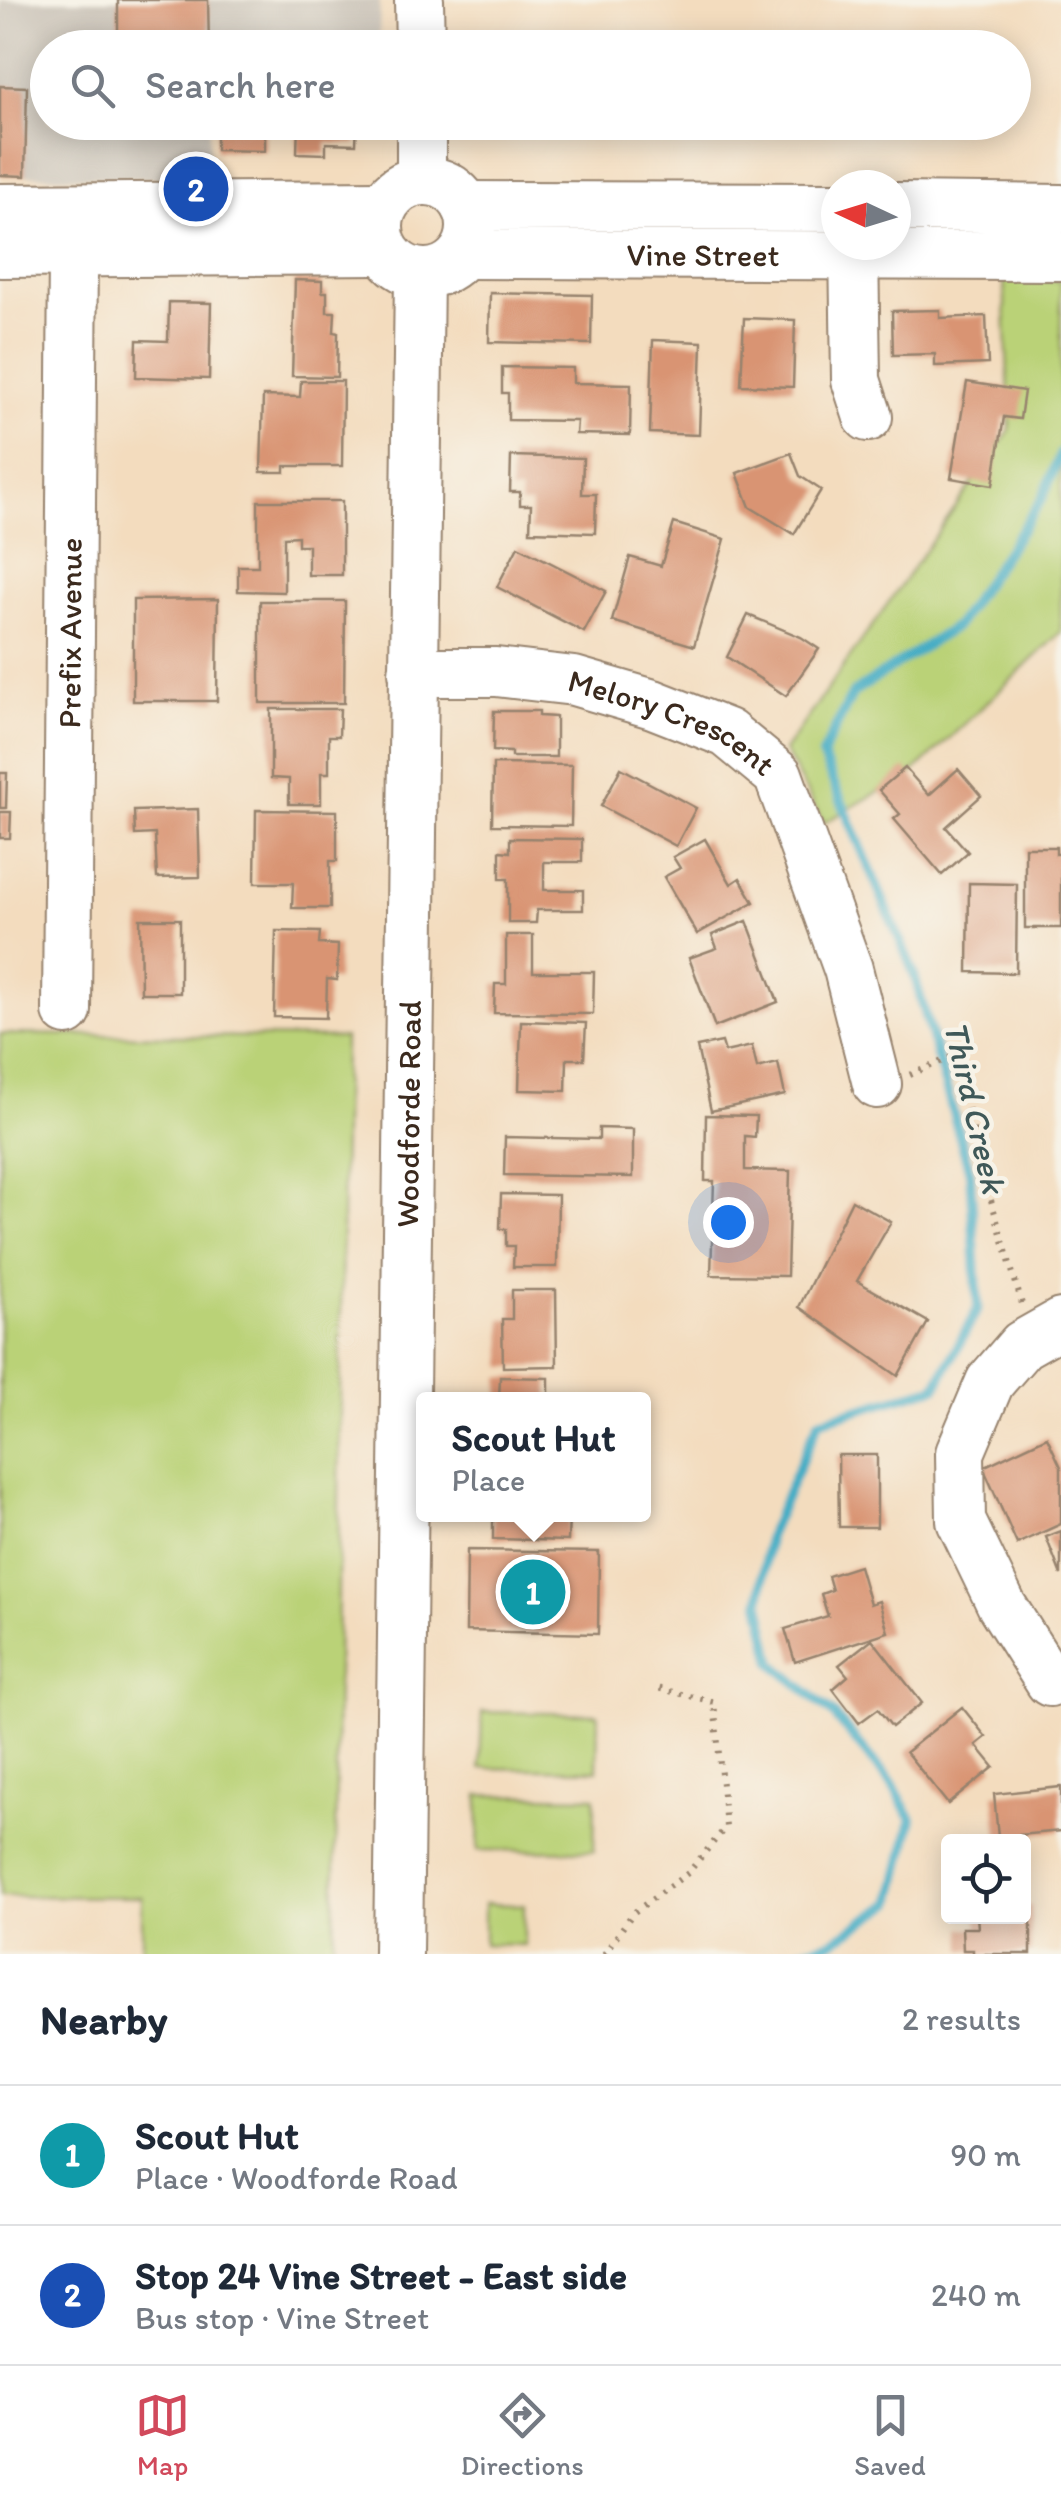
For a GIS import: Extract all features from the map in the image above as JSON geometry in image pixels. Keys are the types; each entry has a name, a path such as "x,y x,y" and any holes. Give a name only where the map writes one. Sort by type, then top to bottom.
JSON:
{"street":[{"path":"419,0 420,30"},
{"name":"Woodforde Road","path":"398,1954 413,672 402,227 417,140"},
{"path":"0,208 402,227 444,270 462,254 470,238 471,222 466,206 448,186 402,227 73,254 0,253"},
{"name":"Vine Street","path":"466,206 821,207"},
{"path":"911,207 1061,209"},
{"name":"Vine Street","path":"462,254 821,251"},
{"name":"Vine Street","path":"911,252 1061,256"},
{"name":"Prefix Avenue","path":"66,1011 73,254"},
{"path":"854,260 856,380 868,417"},
{"name":"Melory Crescent","path":"413,672 496,672 574,681 654,704 727,733 778,774 848,969 877,1084"},
{"path":"1047,1331 1022,1345 990,1382 960,1452 961,1520 1002,1606 1050,1682"}],"path":[{"path":"926,1070 956,1056 985,1180 1047,1331"},
{"path":"604,1954 634,1913 688,1873 726,1828 714,1702 657,1688"}],"shaded area":[{"path":"0,0 380,0 379,30 30,30 30,140 209,140 210,180 0,175"}],"green space":[{"path":"1004,279 1061,281 1061,632 915,771 824,823 784,751 1010,430"},
{"path":"0,1034 344,1038 334,1954 142,1954 142,1897 0,1896"},
{"path":"482,1712 598,1714 597,1770 480,1768"},
{"path":"479,1795 595,1797 594,1851 478,1850"},
{"path":"484,1904 524,1905 524,1945 484,1944"}],"building":[{"path":"118,0 208,0 209,30 118,30"},
{"path":"0,86 27,87 25,176 0,175"},
{"path":"216,140 265,140 265,151 216,150"},
{"path":"297,140 356,140 356,144 326,143 326,154 297,153"},
{"path":"295,280 322,281 322,292 327,292 327,312 335,312 334,332 338,333 337,377 292,376"},
{"path":"490,293 592,295 591,344 489,342"},
{"path":"169,302 211,303 209,379 136,377 137,340 168,341"},
{"path":"940,310 940,318 986,316 988,364 935,366 935,354 893,355 892,311"},
{"path":"744,318 795,320 793,387 741,385"},
{"path":"653,340 702,342 699,435 650,433"},
{"path":"502,367 573,368 573,383 631,384 630,435 576,434 577,421 508,420 508,393 502,393"},
{"path":"301,381 343,381 342,466 285,466 285,472 261,472 263,396 300,397"},
{"path":"967,382 1024,391 1020,419 1004,417 993,485 951,478"},
{"path":"791,453 800,476 821,490 794,534 750,507 737,473"},
{"path":"511,456 583,458 582,494 596,494 595,533 530,531 531,505 520,505 520,492 510,492"},
{"path":"258,501 342,501 342,575 308,575 308,545 298,545 298,536 284,537 284,592 238,591 238,566 258,566"},
{"path":"674,523 725,539 694,646 612,621 630,557 661,566"},
{"path":"518,546 606,591 584,632 497,587"},
{"path":"218,599 217,701 133,701 133,600"},
{"path":"260,601 345,601 344,703 260,703"},
{"path":"748,615 801,637 819,649 786,696 727,657"},
{"path":"271,709 340,709 339,736 329,736 329,773 321,773 321,804 289,804 289,779 271,778"},
{"path":"494,711 539,711 539,716 556,717 556,757 511,757 511,752 493,751"},
{"path":"493,764 572,765 571,826 492,825"},
{"path":"621,768 696,808 676,846 601,806"},
{"path":"905,768 929,795 958,769 981,796 946,827 968,852 942,875 894,819 900,814 879,790"},
{"path":"0,773 7,773 6,808 0,808"},
{"path":"198,809 200,877 157,878 155,834 135,835 134,811"},
{"path":"256,810 337,811 337,861 330,861 330,908 292,908 293,883 255,883"},
{"path":"0,812 11,812 10,838 0,838"},
{"path":"510,838 582,839 582,862 544,862 544,890 583,890 583,910 537,910 536,923 508,923 508,879 500,879 500,851 510,852"},
{"path":"705,839 731,884 740,878 754,902 697,934 664,877 680,868 673,857"},
{"path":"1025,847 1056,847 1056,854 1061,854 1061,928 1025,928"},
{"path":"969,883 1017,884 1016,973 968,972"},
{"path":"140,919 180,919 180,993 141,993"},
{"path":"747,921 778,1002 715,1027 689,958 717,948 712,935"},
{"path":"276,931 320,932 319,944 338,945 337,980 327,979 326,1018 274,1017"},
{"path":"506,935 533,935 533,972 594,972 593,1014 494,1013 495,984 506,984"},
{"path":"521,1021 586,1023 584,1059 567,1059 566,1091 519,1090"},
{"path":"722,1042 725,1052 752,1046 757,1068 778,1063 785,1095 711,1111 697,1047"},
{"path":"706,1115 756,1116 755,1137 745,1136 745,1170 790,1171 787,1276 711,1275 714,1181 705,1181"},
{"path":"599,1128 633,1129 633,1177 504,1175 505,1137 599,1139"},
{"path":"501,1194 558,1195 557,1267 513,1267 514,1246 506,1246 506,1229 500,1229"},
{"path":"852,1200 891,1222 857,1281 928,1322 898,1376 799,1307"},
{"path":"512,1290 556,1290 557,1366 503,1367 502,1319 512,1319"},
{"path":"500,1377 549,1378 549,1392 499,1392"},
{"path":"1047,1437 1061,1467 1061,1524 1017,1544 983,1467"},
{"path":"838,1455 877,1455 877,1527 839,1527"},
{"path":"493,1522 569,1522 568,1541 493,1539"},
{"path":"1061,1531 1061,1575 1046,1537"},
{"path":"467,1550 599,1552 598,1634 466,1631"},
{"path":"859,1566 870,1604 879,1601 888,1632 795,1662 785,1629 828,1616 821,1594 832,1590 828,1576"},
{"path":"872,1639 922,1703 892,1727 878,1709 859,1723 833,1689 848,1676 839,1665"},
{"path":"962,1707 986,1737 976,1745 994,1767 948,1804 906,1752"},
{"path":"1061,1787 1061,1831 998,1834 994,1794"},
{"path":"978,1924 1031,1924 1031,1954 973,1954 973,1950 963,1950 962,1928 978,1928"}],"waterway":[{"name":"Third Creek","path":"789,1954 832,1942 892,1903 912,1819 891,1782 833,1714 773,1663 760,1603 768,1537 819,1421 936,1387 978,1308 970,1173 913,971 822,755 853,693 956,626 1042,499 1061,453"}],"place":[{"name":"Stop 24 Vine Street - East side","path":"196,189"},
{"name":"Scout Hut","path":"533,1592"}]}
